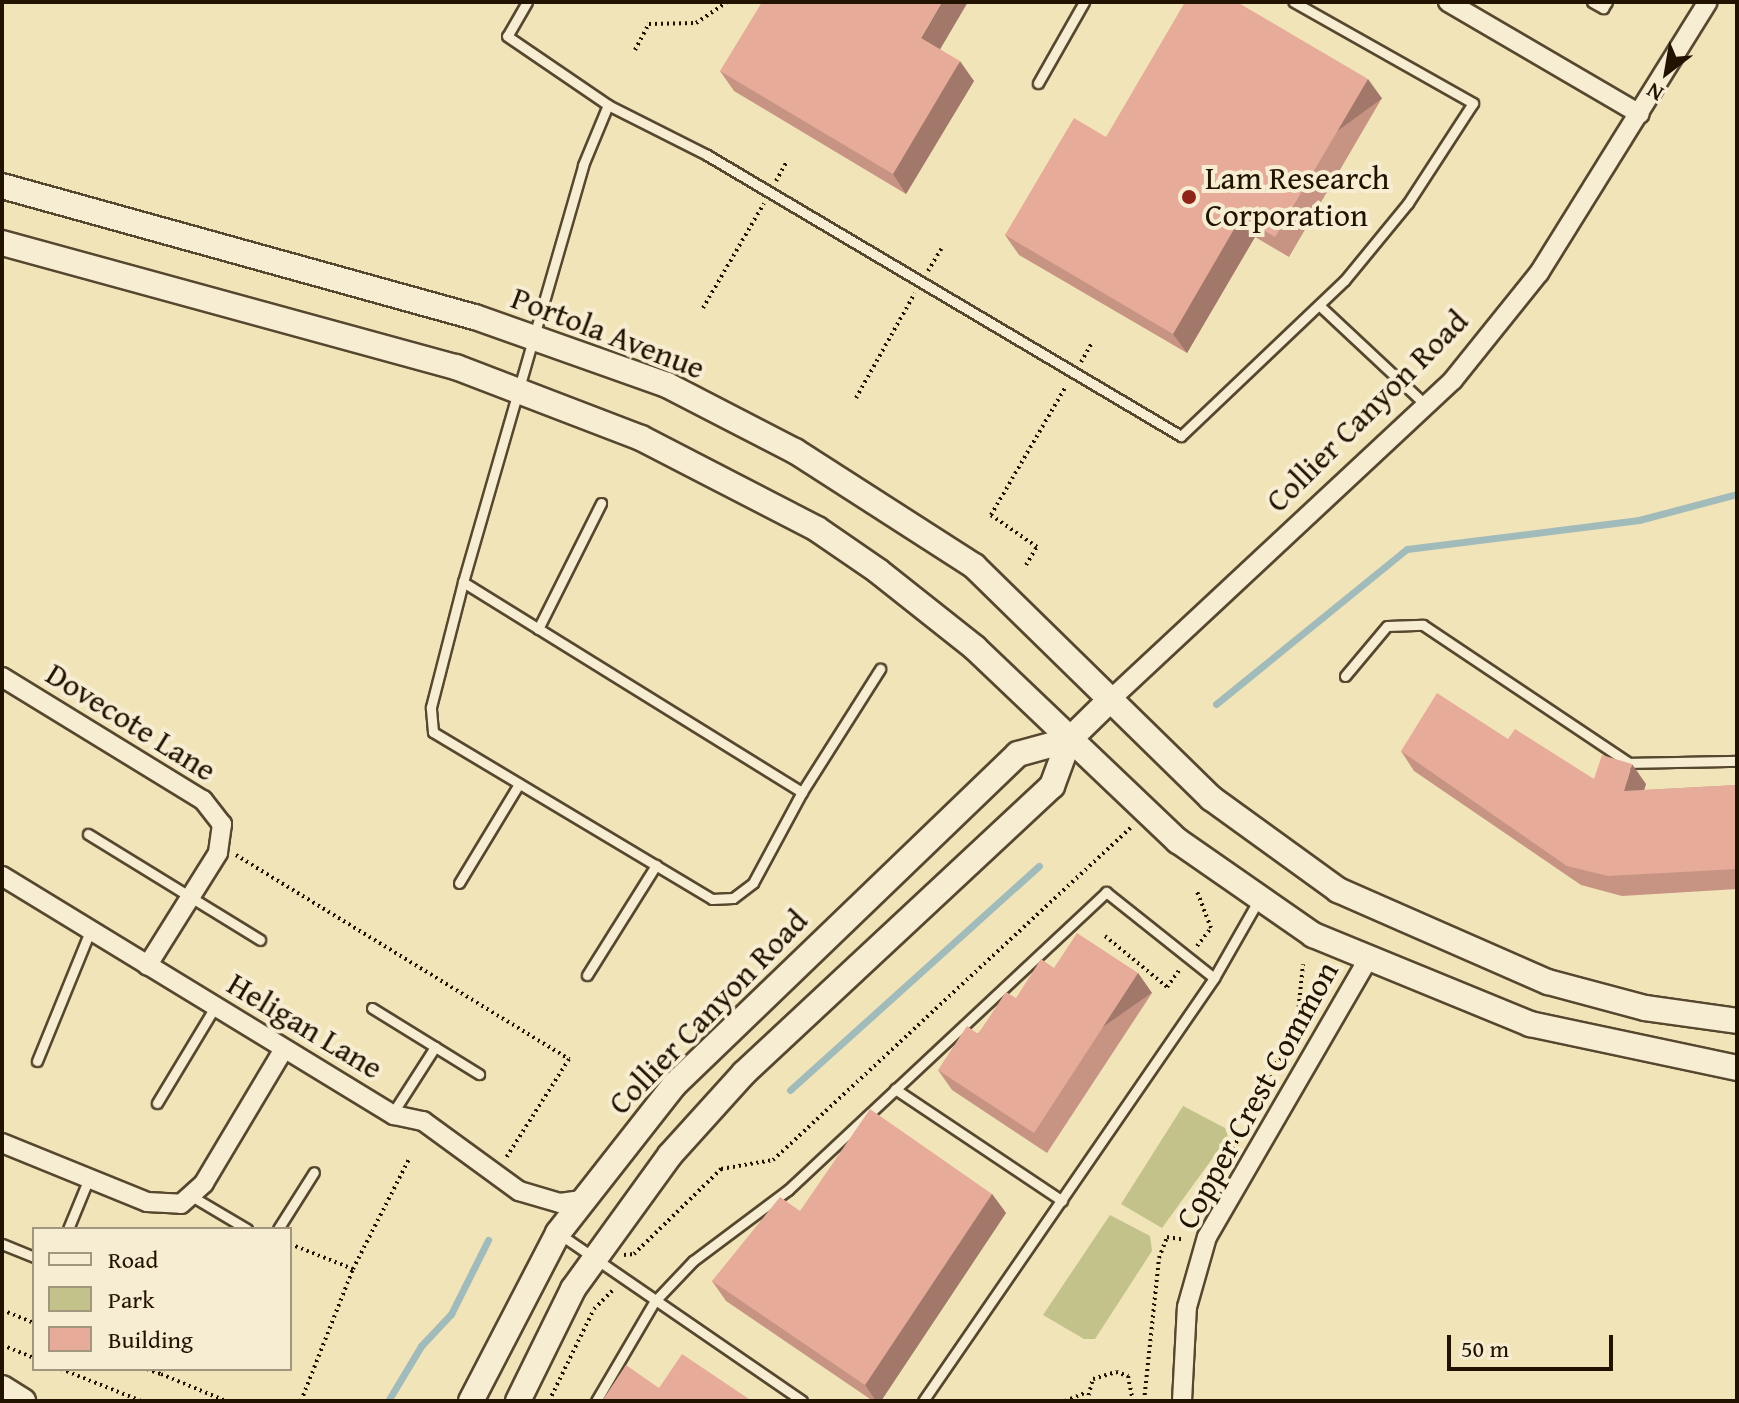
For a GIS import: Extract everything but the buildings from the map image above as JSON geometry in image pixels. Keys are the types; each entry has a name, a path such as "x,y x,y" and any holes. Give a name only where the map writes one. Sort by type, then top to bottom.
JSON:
{"main road":[{"name":"Portola Avenue","path":"2,186 536,336 667,385 910,522 1021,607 1110,700 1250,831 1390,918 1548,982 1645,1008 1737,1021"},
{"path":"2,243 522,388 641,438 817,529 936,616 1146,813 1258,901 1367,961 1530,1024 1737,1068"},
{"name":"Collier Canyon Road","path":"518,1401 593,1258 670,1155 744,1073 1052,786 1069,740 1110,700"},
{"name":"Collier Canyon Road","path":"471,1401 558,1233 674,1085 765,991 1018,754 1069,740"},
{"path":"2,1388 23,1401"}],"street":[{"path":"1448,2 1640,114"},
{"name":"Collier Canyon Road","path":"1110,700 1427,406 1539,273 1708,2"},
{"name":"Dovecote Lane","path":"2,677 203,800 222,824 220,845"},
{"path":"147,966 220,845"},
{"name":"Heligan Lane","path":"2,876 393,1114 423,1121 537,1199 582,1200"},
{"name":"Copper Crest Common","path":"1182,1401 1187,1307 1207,1237 1367,961"},
{"path":"2,1143 147,1202 169,1206 193,1197 284,1049"}],"lane":[{"path":"527,2 507,36 608,105 769,193 1181,436 1320,306 1408,203 1473,103 1294,2"},
{"path":"1038,83 1084,2"},
{"path":"1592,2 1603,8 1607,2"},
{"path":"608,105 583,165 522,388 463,582 431,707 433,732 712,899 733,898 753,883 802,792 880,669"},
{"path":"1320,306 1427,406"},
{"path":"538,629 601,503"},
{"path":"463,582 802,792"},
{"path":"1345,676 1387,626 1423,625 1629,763 1737,761"},
{"path":"459,883 519,784"},
{"path":"88,834 260,940"},
{"path":"587,975 656,865"},
{"path":"596,1401 654,1302 693,1261 788,1190 1106,892 1214,978"},
{"path":"923,1401 1214,978 1258,901"},
{"path":"37,1061 90,931"},
{"path":"157,1103 215,1007"},
{"path":"372,1008 479,1074"},
{"path":"393,1114 435,1047"},
{"path":"895,1089 1062,1201"},
{"path":"279,1227 314,1172"},
{"path":"69,1227 89,1178"},
{"path":"193,1197 244,1227"},
{"path":"558,1233 802,1401"},
{"path":"2,1244 32,1256"}],"path":[{"path":"635,50 649,24 696,23 727,2"},
{"path":"703,308 787,161"},
{"path":"856,398 941,249"},
{"path":"1026,565 1037,547 991,515 1092,343"},
{"path":"593,1258 634,1254 721,1169 773,1160 1146,813"},
{"path":"220,845 569,1059 505,1160"},
{"path":"301,1401 353,1269 409,1159"},
{"path":"292,1245 353,1269"},
{"path":"549,1401 594,1309 610,1295"},
{"path":"2,1310 32,1322"},
{"path":"2,1345 32,1357"},
{"path":"66,1371 141,1401"},
{"path":"162,1372 226,1401"},
{"path":"1065,1401 1086,1393 1101,1372 1128,1376 1133,1399 1144,1397"},
{"path":"1086,1393 1087,1401"}],"green space":[{"path":"1183,1106 1225,1128 1228,1137 1162,1228 1121,1204"},
{"path":"1110,1215 1150,1236 1152,1251 1095,1339 1084,1339 1043,1315"}],"waterway":[{"path":"1216,704 1407,549 1639,520 1737,494"},
{"path":"790,1090 1039,866"},
{"path":"388,1401 421,1346 451,1314 488,1240"}],"place":[{"name":"Lam Research Corporation","path":"1189,197"}]}
